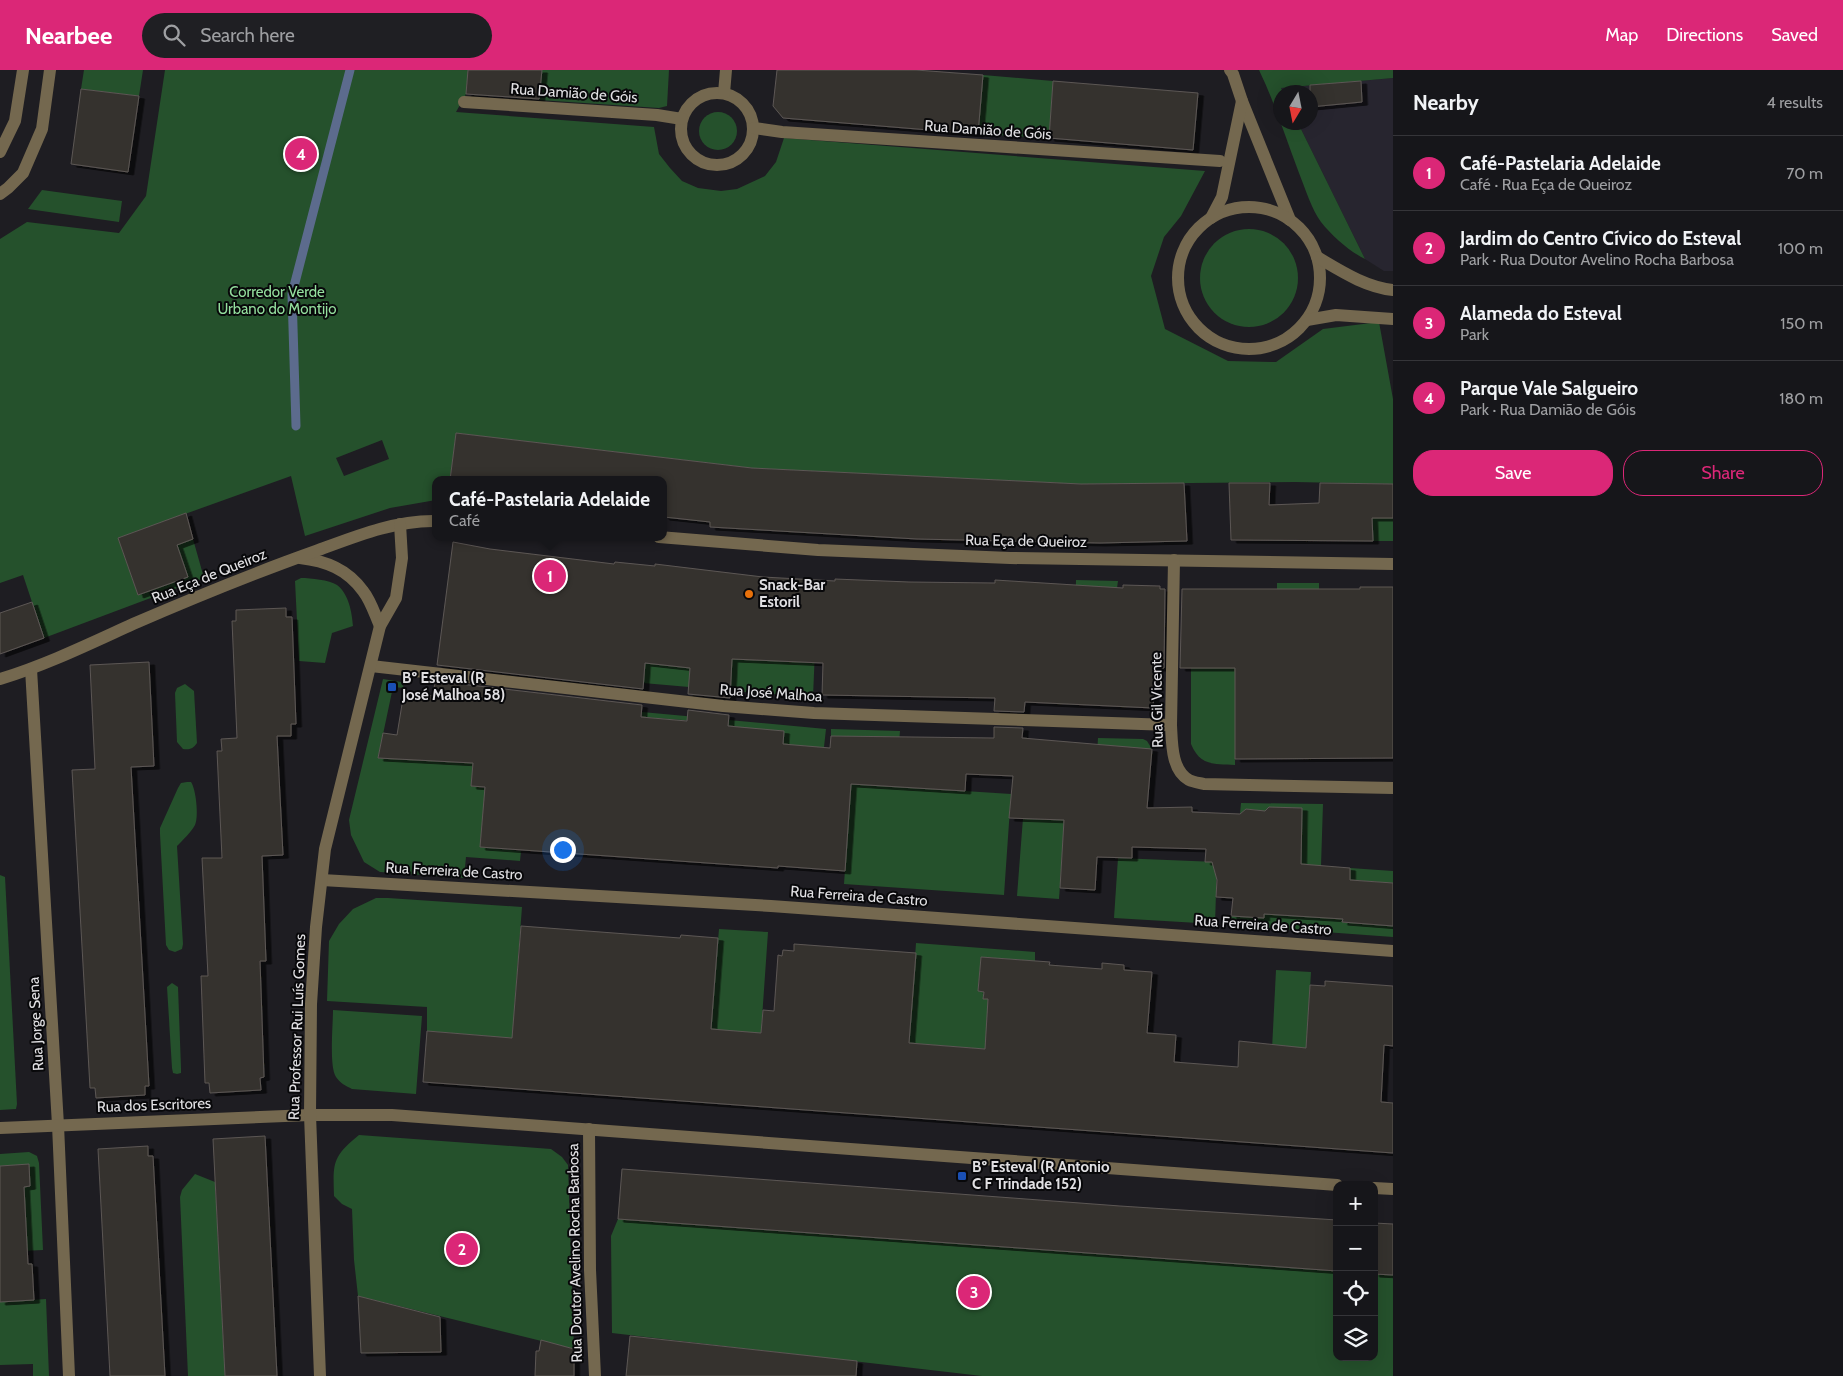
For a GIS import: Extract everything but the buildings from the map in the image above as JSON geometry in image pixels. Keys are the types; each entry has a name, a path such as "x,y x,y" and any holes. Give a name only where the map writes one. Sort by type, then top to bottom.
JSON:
{"street":[{"path":"0,152 15,121 22,70"},
{"path":"0,194 23,172 42,129 50,70"},
{"path":"724,93 726,70"},
{"path":"1230,70 1290,220"},
{"path":"712,92 724,93 736,97 745,105 752,116 754,128 752,140 747,150 738,159 727,164 714,165 702,162 692,155 685,146 681,135 682,119 692,102 701,96 712,92"},
{"path":"1211,218 1230,210 1251,207 1272,211 1290,220 1307,236 1317,257 1321,279 1317,300 1307,320 1291,336 1270,346 1248,349 1226,345 1206,334 1190,318 1181,297 1178,275 1183,253 1194,234 1211,218 1222,197 1242,101"},
{"name":"Rua Damião de Góis","path":"464,102 657,115 682,119"},
{"name":"Rua Damião de Góis","path":"754,128 782,132 1220,161"},
{"path":"1317,257 1347,275 1379,288 1393,290"},
{"path":"1307,320 1336,315 1393,319"},
{"name":"Rua Eça de Queiroz","path":"0,679 31,669 182,603 349,539 400,524 421,520 432,521"},
{"name":"Rua Professor Rui Luís Gomes","path":"320,1376 310,1115 311,1004 322,880 325,850 380,626 396,598 402,558 400,524"},
{"name":"Rua Eça de Queiroz","path":"667,538 818,550 1010,558 1393,564"},
{"path":"298,558 321,561 343,571 364,592 380,626"},
{"name":"Rua Gil Vicente","path":"1174,560 1171,725 1173,752 1178,768 1188,780 1204,784 1393,788"},
{"name":"Rua José Malhoa","path":"371,666 723,706 814,713 1171,725"},
{"name":"Rua Jorge Sena","path":"31,669 58,1125 69,1376"},
{"name":"Rua Ferreira de Castro","path":"322,880 781,906 1393,951"},
{"name":"Rua dos Escritores","path":"0,1128 310,1115 392,1115 1333,1185"},
{"name":"Rua Doutor Avelino Rocha Barbosa","path":"588,1129 590,1270 595,1376"},
{"path":"1378,1188 1393,1189"}],"shaded area":[{"path":"1393,78 1393,271 1384,271 1365,259 1301,130 1318,130 1318,85 1315,85"}],"green space":[{"path":"84,70 143,70 139,96 81,89"},
{"name":"Corredor Verde Urbano do Montijo","path":"165,70 468,70 466,94 456,112 654,127 659,154 682,181 698,188 721,191 737,189 765,176 776,162 784,138 1205,171 1181,216 1164,237 1151,276 1165,329 1228,361 1276,362 1323,329 1379,322 1393,399 1393,484 1295,482 1081,484 752,468 456,433 451,476 432,476 432,501 390,508 305,536 291,476 118,538 138,595 188,577 177,545 193,539 204,578 44,638 23,575 0,583 0,239 27,222 119,233 146,196","holes":["382,440 389,459 344,476 336,458"]},
{"path":"542,70 669,70 667,106 659,108 539,100"},
{"path":"1259,70 1393,70 1393,78 1315,85 1273,85 1273,103"},
{"path":"983,75 1053,81 1049,138 978,134"},
{"path":"718,112 732,117 737,131 732,145 718,150 704,145 699,131 704,117"},
{"path":"1283,130 1301,130 1365,259 1341,243 1325,227 1306,192"},
{"path":"42,190 122,201 119,222 28,209"},
{"path":"1249,229 1268,233 1284,243 1294,259 1298,278 1294,297 1284,313 1268,323 1249,327 1230,323 1214,313 1204,297 1200,278 1204,259 1214,243 1230,233"},
{"path":"1372,518 1393,518 1393,541 1373,541"},
{"path":"301,578 334,583 344,593 349,604 353,626 332,633 325,663 299,661 295,581"},
{"path":"1076,580 1118,581 1117,588 1074,644"},
{"path":"1277,583 1319,583 1319,589 1277,589"},
{"path":"732,643 815,650 813,697 730,691"},
{"path":"691,648 689,687 643,683 645,663"},
{"path":"1235,657 1235,765 1214,764 1203,760 1191,744 1191,668 1228,668"},
{"path":"383,679 401,682 404,688 393,687 378,758 467,763 470,738 486,764 473,763 471,786 525,794 485,792 480,847 521,851 520,861 466,857 464,878 380,872 364,862 351,835 349,820"},
{"path":"185,684 194,691 197,743 192,748 183,749 177,742 175,693 177,688"},
{"path":"642,712 826,729 824,747 815,747 812,767 780,772 784,731 741,743 723,723 642,717"},
{"path":"831,729 900,731 896,776 872,775 872,785 1011,794 1004,895 844,884 849,811 807,806 870,737 831,736"},
{"path":"1098,738 1143,739 1147,741 1152,749 1094,799"},
{"path":"191,782 193,786 197,816 193,828 177,846 183,944 182,949 175,952 169,950 166,945 160,828 178,788 181,783"},
{"path":"1066,797 1059,899 1017,896 1023,818"},
{"path":"1241,803 1323,804 1321,866 1344,902 1342,922 1393,926 1393,937 1230,925 1231,916 1264,918 1252,872 1270,807 1261,814 1257,810 1246,809 1240,814"},
{"path":"1118,858 1217,862 1215,924 1114,918"},
{"path":"1350,868 1393,871 1393,883 1350,880"},
{"path":"0,875 5,877 17,1104 16,1109 0,1110"},
{"path":"376,898 522,907 514,1013 534,1040 427,1031 427,1007 327,1001 329,941 339,924 353,909"},
{"path":"719,929 768,932 761,1033 772,1058 674,1026 713,999"},
{"path":"916,943 1035,952 1035,961 981,957 978,991 984,992 983,999 988,999 998,1050 909,1043"},
{"path":"1276,970 1311,972 1306,1054 1271,1069"},
{"path":"172,983 178,987 181,1073 177,1074 173,1073 172,1068 167,987"},
{"path":"333,1010 422,1016 416,1094 352,1089 339,1081 334,1072 333,1064"},
{"path":"359,1135 551,1149 562,1157 568,1165 574,1349 358,1296 354,1260 352,1209 342,1204 334,1196 334,1168 339,1155"},
{"path":"29,1152 37,1156 39,1163 43,1250 0,1252 0,1241 27,1239 24,1187 30,1186 29,1165 0,1166 0,1154"},
{"path":"195,1174 215,1182 225,1376 188,1376 180,1197 182,1190"},
{"path":"618,1219 1333,1271 1333,1361 1378,1361 1378,1274 1393,1275 1393,1376 982,1376 612,1333 611,1236"},
{"path":"46,1299 49,1376 33,1376 33,1364 0,1365 0,1302"}],"waterway":[{"path":"296,426 292,294 350,70"}],"place":[{"name":"Parque Vale Salgueiro","path":"301,154"},
{"name":"Café-Pastelaria Adelaide","path":"550,576"},
{"name":"Snack-Bar Estoril","path":"749,594"},
{"name":"Bº Esteval (R José Malhoa 58)","path":"392,687"},
{"name":"Bº Esteval (R Antonio C F Trindade 152)","path":"962,1176"},
{"name":"Jardim do Centro Cívico do Esteval","path":"462,1249"},
{"name":"Alameda do Esteval","path":"974,1292"}]}
